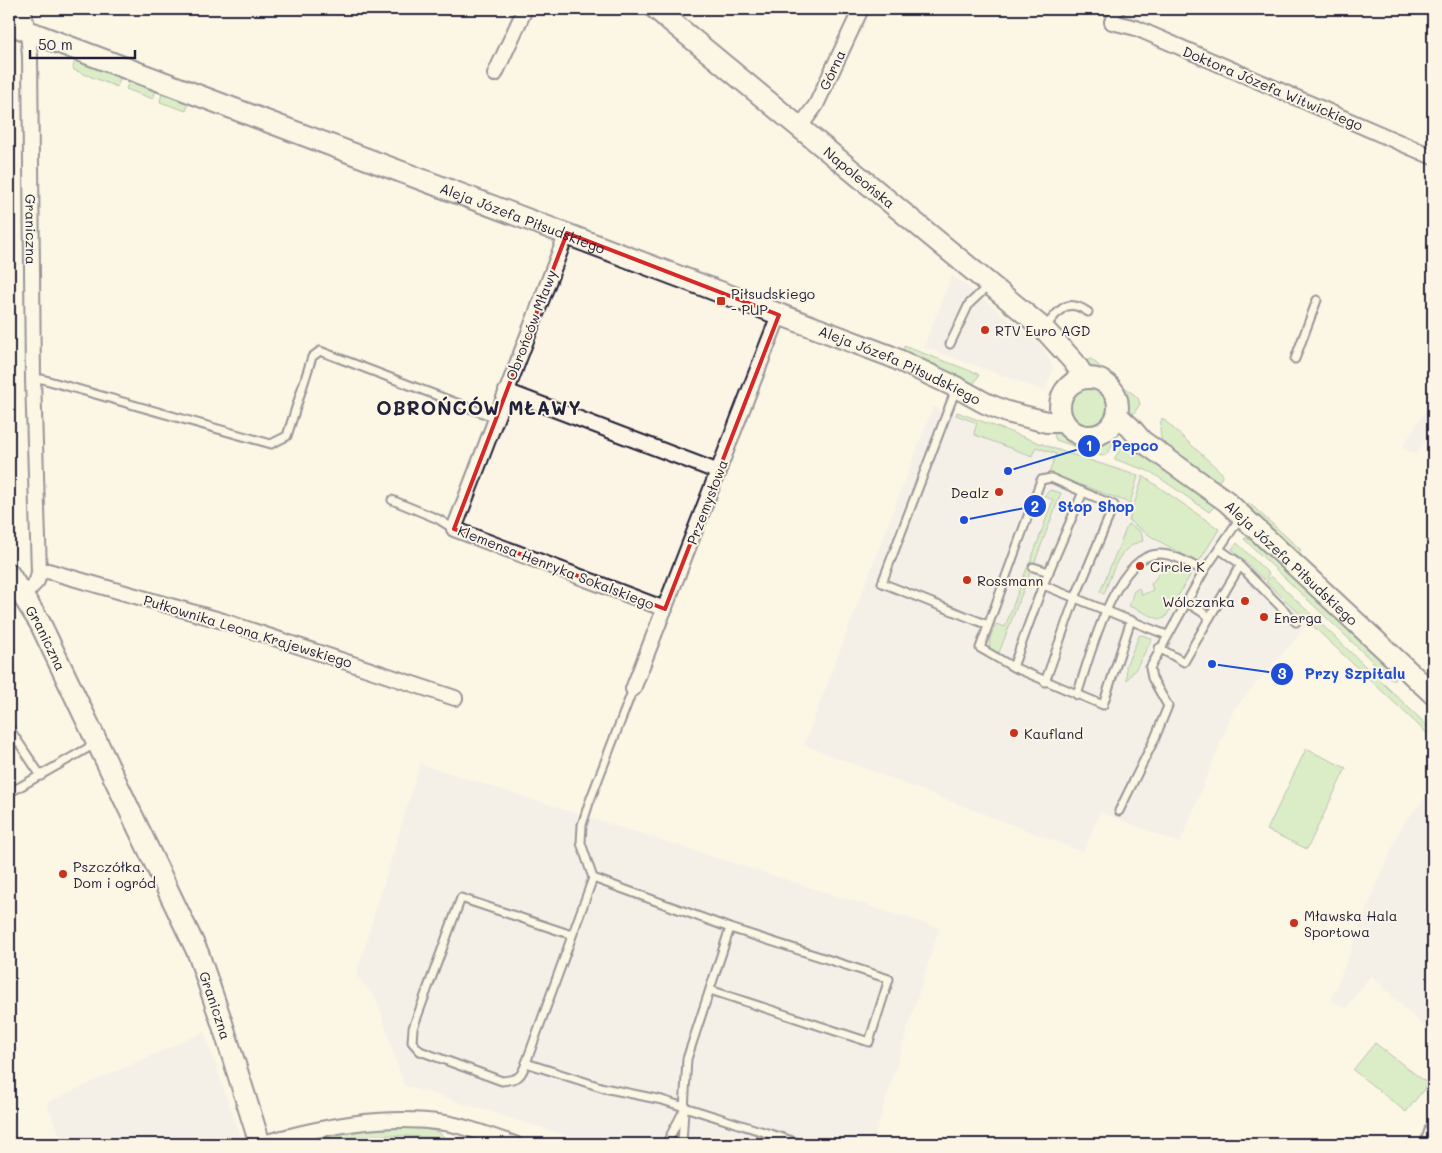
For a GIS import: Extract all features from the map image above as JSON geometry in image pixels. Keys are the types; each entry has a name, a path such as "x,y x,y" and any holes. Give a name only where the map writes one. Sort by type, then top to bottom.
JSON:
{"main road":[{"name":"Napoleońska","path":"656,9 988,285 1044,329 1074,362 1077,381"},
{"name":"Aleja Józefa Piłsudskiego","path":"9,24 890,356 1007,412 1032,417 1045,409 1062,414"},
{"path":"1094,378 1104,381 1112,387 1117,396 1119,406 1113,423 1099,435 1080,435 1071,430 1062,414 1065,390 1077,381 1094,378"},
{"name":"Aleja Józefa Piłsudskiego","path":"1113,423 1124,437 1142,441 1214,491 1433,694"},
{"path":"9,574 24,595"},
{"name":"Graniczna","path":"24,595 40,623 198,953 260,1144"}],"street":[{"name":"Graniczna","path":"23,9 28,31 30,56 33,379 39,572 37,582 24,595"},
{"path":"495,74 525,9"},
{"name":"Górna","path":"800,128 816,105 861,9"},
{"name":"Doktora Józefa Witwickiego","path":"1115,14 1136,28 1433,157"},
{"name":"Obrońców Mławy","path":"454,529 567,233"},
{"name":"Przemysłowa","path":"633,689 779,314"},
{"path":"506,391 719,472"},
{"name":"Klemensa Henryka Sokalskiego","path":"454,529 665,609"},
{"name":"Pułkownika Leona Krajewskiego","path":"39,572 48,572 223,621 455,698"},
{"path":"260,1144 333,1125 382,1120 446,1123 515,1144"},
{"path":"1428,1144 1433,1129"}],"lane":[{"path":"950,344 969,304 988,285"},
{"path":"1295,359 1317,300"},
{"path":"1044,329 1063,307 1072,304 1088,312"},
{"path":"33,379 42,379 271,444 287,436 312,357 320,351 496,418"},
{"path":"956,387 882,583 988,625"},
{"path":"1046,682 1075,598 1114,505 1051,478 1041,480 980,648 1013,667 1046,682 1077,695 1104,705 1131,620"},
{"path":"1013,667 1048,572 1083,492"},
{"name":"Klemensa Henryka Sokalskiego","path":"392,500 438,519 454,529"},
{"path":"1119,811 1155,738 1168,706 1152,678 1150,668 1159,648 1204,571 1242,516"},
{"path":"1218,549 1238,562 1296,622"},
{"path":"1077,695 1106,610 1120,582 1134,564 1156,554 1169,555 1204,571"},
{"path":"1159,648 1184,662 1240,566"},
{"path":"1033,567 1048,572"},
{"path":"1043,585 1167,635"},
{"path":"1186,602 1210,618"},
{"path":"572,935 461,898 413,1028 412,1042 420,1051 502,1081 516,1079 523,1073 593,878 581,843 582,825 633,689"},
{"path":"9,728 41,776"},
{"path":"9,793 98,743"},
{"path":"593,878 730,928 888,979 869,1042 710,990"},
{"path":"682,1144 688,1059 730,928"},
{"path":"526,1063 604,1088 649,1096 802,1144"},
{"path":"666,1144 685,1108"}],"highlighted area":[{"path":"567,233 779,315 665,609 454,529"}],"shaded area":[{"path":"952,275 1042,346 1053,368 1045,391 924,347"},
{"path":"1433,399 1433,427 1416,454 1402,448"},
{"path":"933,407 1143,476 1219,529 1309,623 1234,709 1180,843 1100,812 1083,852 804,745"},
{"path":"420,764 939,928 872,1144 593,1144 404,1085 376,997 356,976"},
{"path":"1433,788 1433,1036 1371,975 1346,1008 1331,1001 1402,826"},
{"path":"204,1032 243,1144 64,1144 46,1103"},
{"path":"381,1140 423,1141 442,1144 339,1144"}],"green space":[{"path":"76,58 121,76 117,87 74,70"},
{"path":"132,80 156,90 153,99 126,89 129,81"},
{"path":"166,92 189,100 186,111 160,102 162,93"},
{"path":"904,346 979,375 973,384 904,352"},
{"path":"1091,359 1138,398 1140,404 1132,416 1127,412 1122,389 1111,377 1091,368 1084,362"},
{"path":"1090,387 1097,388 1103,393 1108,399 1108,413 1103,419 1097,424 1090,425 1083,424 1077,419 1072,413 1071,406 1072,399 1077,393 1083,388"},
{"path":"957,412 1058,450 1138,476 1130,503 1059,477 1048,476 1056,454 1036,447 1032,456 975,435 977,423 956,415"},
{"path":"1162,418 1222,473 1219,481 1165,445 1160,432"},
{"path":"1052,428 1080,441 1095,443 1114,441 1108,452 1102,456 1056,440"},
{"path":"1123,445 1160,465 1216,505 1209,512 1151,472 1114,459"},
{"path":"1143,476 1219,529 1200,560 1194,561 1152,537 1129,521"},
{"path":"1050,490 1061,493 1034,564 1030,563 1053,500 1044,496"},
{"path":"1249,503 1301,550 1298,552 1247,508"},
{"path":"1128,524 1141,532 1143,541 1134,544 1122,555 1113,569 1104,594 1100,592"},
{"path":"1244,539 1256,542 1389,667 1396,677 1393,681"},
{"path":"1237,543 1269,574 1264,580 1232,549"},
{"path":"1172,566 1182,567 1191,574 1165,618 1159,619 1129,606 1134,591 1139,588 1142,595 1153,590 1151,584 1163,569"},
{"path":"1027,568 1031,570 998,655 991,651 991,637 996,624 1005,627"},
{"path":"1271,576 1433,731 1433,739 1266,582"},
{"path":"1142,635 1152,639 1134,672 1127,680 1126,666 1139,636"},
{"path":"1306,749 1346,768 1307,849 1267,830"},
{"path":"1375,1043 1428,1084 1406,1112 1353,1070"},
{"path":"390,1128 435,1131 445,1138 388,1135 347,1138 316,1144 294,1144 327,1134"}],"place":[{"name":"Piłsudskiego - PUP","path":"721,301"},
{"name":"RTV Euro AGD","path":"985,330"},
{"name":"Pepco","path":"1008,471"},
{"name":"Dealz","path":"999,492"},
{"name":"Stop Shop","path":"964,520"},
{"name":"Circle K","path":"1140,566"},
{"name":"Rossmann","path":"967,580"},
{"name":"Wólczanka","path":"1245,601"},
{"name":"Energa","path":"1264,617"},
{"name":"Przy Szpitalu","path":"1212,664"},
{"name":"Kaufland","path":"1014,733"},
{"name":"Pszczółka. Dom i ogród","path":"63,874"},
{"name":"Mławska Hala Sportowa","path":"1294,923"}],"district":[{"name":"OBROŃCÓW MŁAWY","path":"479,407"}]}
